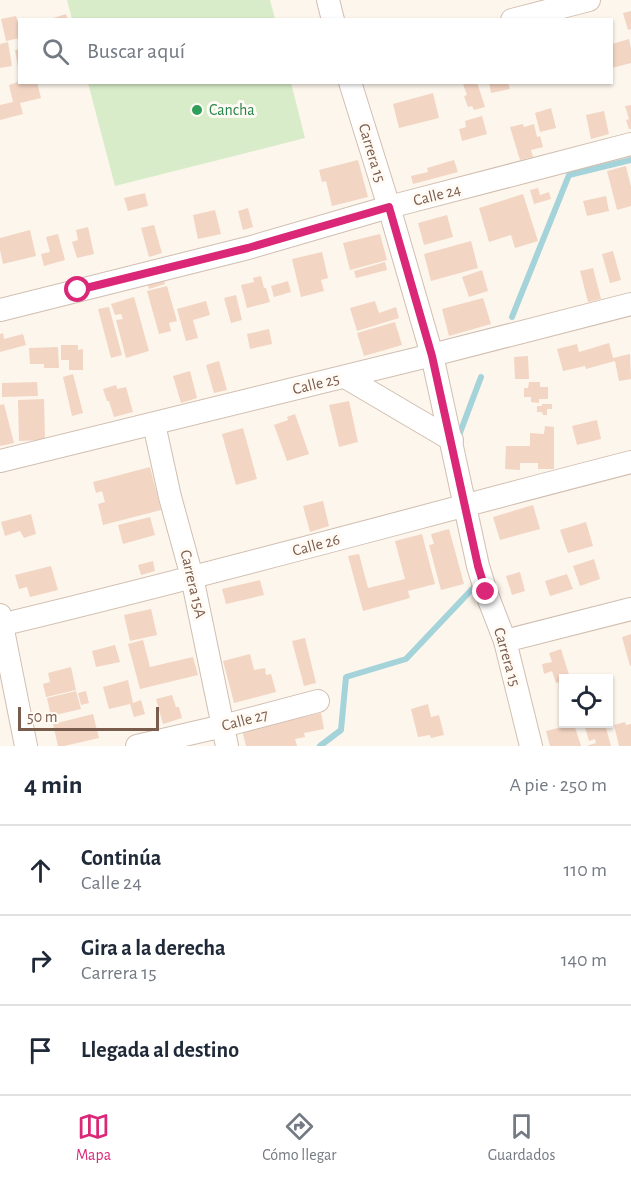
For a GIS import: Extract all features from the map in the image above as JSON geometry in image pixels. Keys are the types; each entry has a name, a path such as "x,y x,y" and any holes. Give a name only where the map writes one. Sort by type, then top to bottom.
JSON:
{"street":[{"path":"328,0 332,18"},
{"path":"520,18 589,0"},
{"name":"Carrera 15","path":"351,84 432,356 478,566 505,641 531,746"},
{"name":"Calle 24","path":"0,310 248,248 389,207 631,144"},
{"name":"Calle 25","path":"0,461 432,356 631,304"},
{"path":"345,377 452,440"},
{"name":"Carrera 15A","path":"154,424 170,497 192,578 225,736"},
{"name":"Calle 26","path":"1,622 192,578 631,462"},
{"path":"505,641 631,609"},
{"path":"1,622 26,746"},
{"name":"Calle 27","path":"137,746 225,736 318,701"}],"green space":[{"path":"67,0 270,0 275,18 72,18"},
{"name":"Cancha","path":"88,84 291,84 305,138 115,186"}],"building":[{"path":"631,11 631,29 628,30 623,13"},
{"path":"66,14 67,18 53,18"},
{"path":"16,16 18,38 6,41 1,19"},
{"path":"629,39 631,63 613,68 613,44"},
{"path":"8,42 12,66 0,68 0,44"},
{"path":"18,49 18,67 15,50"},
{"path":"18,82 18,84 38,84 41,98 20,103 23,114 0,120 0,105 13,102 9,85"},
{"path":"463,84 478,84 485,107 474,110 472,106 468,107 464,96 467,95"},
{"path":"489,84 509,84 510,89 491,93"},
{"path":"433,93 439,118 399,128 393,104"},
{"path":"631,105 631,129 629,129 625,106"},
{"path":"551,108 556,128 540,132 535,113"},
{"path":"604,111 609,134 591,139 586,115"},
{"path":"482,116 487,134 462,141 459,129 466,127 465,121"},
{"path":"523,124 524,127 534,124 537,137 540,136 543,147 531,150 533,157 520,160 510,127"},
{"path":"358,160 368,197 332,206 326,181 322,182 319,170"},
{"path":"454,160 458,172 413,184 411,176 428,172 427,168"},
{"path":"626,166 631,187 631,206 617,210 607,171"},
{"path":"538,188 540,195 549,192 551,199 534,204 530,190"},
{"path":"145,193 148,206 128,211 124,198"},
{"path":"523,194 538,241 515,248 511,235 489,242 479,208"},
{"path":"606,196 609,211 587,216 583,201"},
{"path":"248,208 253,227 243,230 238,211"},
{"path":"215,210 221,234 198,239 193,215"},
{"path":"447,215 453,237 424,245 418,223"},
{"path":"154,225 162,253 149,257 141,228"},
{"path":"88,227 94,254 77,258 72,242 78,240 76,230"},
{"path":"30,230 36,256 3,264 0,238"},
{"path":"58,234 65,260 44,266 41,254 50,252 46,237"},
{"path":"380,234 387,260 350,270 343,243"},
{"path":"471,241 478,268 431,281 424,254"},
{"path":"613,251 621,280 610,283 602,254"},
{"path":"322,252 328,278 321,280 324,291 301,297 292,259"},
{"path":"385,262 387,270 356,278 354,271"},
{"path":"593,268 601,299 588,302 580,271"},
{"path":"482,270 488,291 469,297 462,277"},
{"path":"261,276 270,302 247,308 241,285 254,282 253,278"},
{"path":"164,279 165,284 149,289 147,283"},
{"path":"288,281 291,292 274,297 271,286"},
{"path":"167,286 177,321 169,323 171,331 159,334 147,291"},
{"path":"236,295 242,320 231,323 224,298"},
{"path":"134,297 149,351 126,358 116,320 123,319 121,314 115,315 111,304"},
{"path":"483,298 491,324 449,336 442,309"},
{"path":"206,301 210,315 193,320 198,338 186,341 177,309"},
{"path":"375,301 379,313 396,307 399,318 357,331 350,308"},
{"path":"109,307 122,355 111,358 98,309"},
{"path":"395,322 402,345 364,356 357,333"},
{"path":"269,329 272,344 250,349 247,334"},
{"path":"3,333 4,339 23,334 26,345 0,352 0,334"},
{"path":"609,343 613,358 630,354 631,379 619,381 615,361 586,369 585,366 563,371 557,349 577,344 579,352"},
{"path":"61,345 78,345 78,350 83,349 83,370 69,370 69,360 61,360"},
{"path":"58,347 59,368 44,368 44,364 30,364 29,348"},
{"path":"528,356 529,379 515,379 514,357"},
{"path":"219,361 227,390 214,393 206,365"},
{"path":"190,371 197,398 181,403 173,376"},
{"path":"73,374 83,413 72,416 63,377"},
{"path":"37,382 38,396 2,397 2,383"},
{"path":"529,382 540,382 540,387 548,387 548,399 539,399 539,403 531,402 531,397 524,397 524,388 528,388"},
{"path":"116,385 117,389 126,387 133,412 114,417 103,389"},
{"path":"44,399 45,440 19,441 18,400"},
{"path":"349,401 358,442 339,447 329,405"},
{"path":"4,404 14,443 0,446 0,405"},
{"path":"542,404 552,404 552,409 547,409 547,415 537,412 537,406 542,406"},
{"path":"295,414 309,454 287,461 274,425 288,420 287,417"},
{"path":"597,420 601,439 577,445 572,426"},
{"path":"545,426 554,427 554,469 538,469 538,463 520,463 520,470 505,469 506,446 530,446 530,433 544,434"},
{"path":"243,428 257,479 236,485 222,434"},
{"path":"150,467 161,510 103,525 98,504 105,502 102,491 96,493 93,482"},
{"path":"323,501 329,526 310,532 303,506"},
{"path":"533,505 540,529 500,540 493,517"},
{"path":"31,514 36,534 24,538 20,531 5,536 1,522"},
{"path":"150,517 155,535 123,544 118,525"},
{"path":"586,522 593,546 568,553 560,530"},
{"path":"449,529 464,584 441,590 429,545 434,544 431,534"},
{"path":"422,534 435,584 408,591 410,598 363,611 348,556 359,554 368,588 405,579 395,541"},
{"path":"594,559 600,579 580,586 573,566"},
{"path":"153,561 155,571 141,575 138,565"},
{"path":"51,566 58,590 30,597 27,587 19,589 15,575"},
{"path":"520,572 525,591 512,595 506,576"},
{"path":"567,574 573,589 550,596 545,581"},
{"path":"260,580 264,595 226,604 222,589"},
{"path":"151,609 157,635 130,641 124,615"},
{"path":"631,634 631,666 630,666 622,637"},
{"path":"305,638 316,683 304,686 292,641"},
{"path":"143,640 150,667 193,657 198,675 140,689 128,644"},
{"path":"115,645 120,662 96,667 92,651"},
{"path":"561,649 569,674 559,674 559,682 556,683 552,671 544,674 542,664 552,662 549,653"},
{"path":"250,654 254,670 265,668 266,675 271,674 276,692 234,703 223,661"},
{"path":"71,667 76,690 46,697 43,684 50,682 48,673"},
{"path":"128,680 133,703 141,700 145,714 134,717 130,704 109,709 103,687"},
{"path":"76,691 81,709 51,716 47,698"},
{"path":"86,691 89,703 81,705 78,693"},
{"path":"172,695 182,718 163,724 156,699"},
{"path":"428,704 431,717 439,715 444,735 431,738 430,735 418,737 411,709"},
{"path":"321,713 324,729 304,733 305,737 295,739 297,746 246,746 242,730"},
{"path":"93,714 99,738 58,746 53,724"},
{"path":"625,722 626,725 631,724 631,746 619,746 614,725"},
{"path":"559,728 575,728 581,746 550,746 546,731"},
{"path":"585,728 606,728 611,746 586,746 596,743 595,739 589,741"}],"waterway":[{"path":"512,317 569,175 631,160"},
{"path":"458,438 481,377"},
{"path":"320,746 341,730 346,677 406,659 477,584"}],"place":[{"name":"Cancha","path":"197,110"}],"route":[{"path":"78,290 248,248 389,207 432,356 478,566 486,592"}]}
